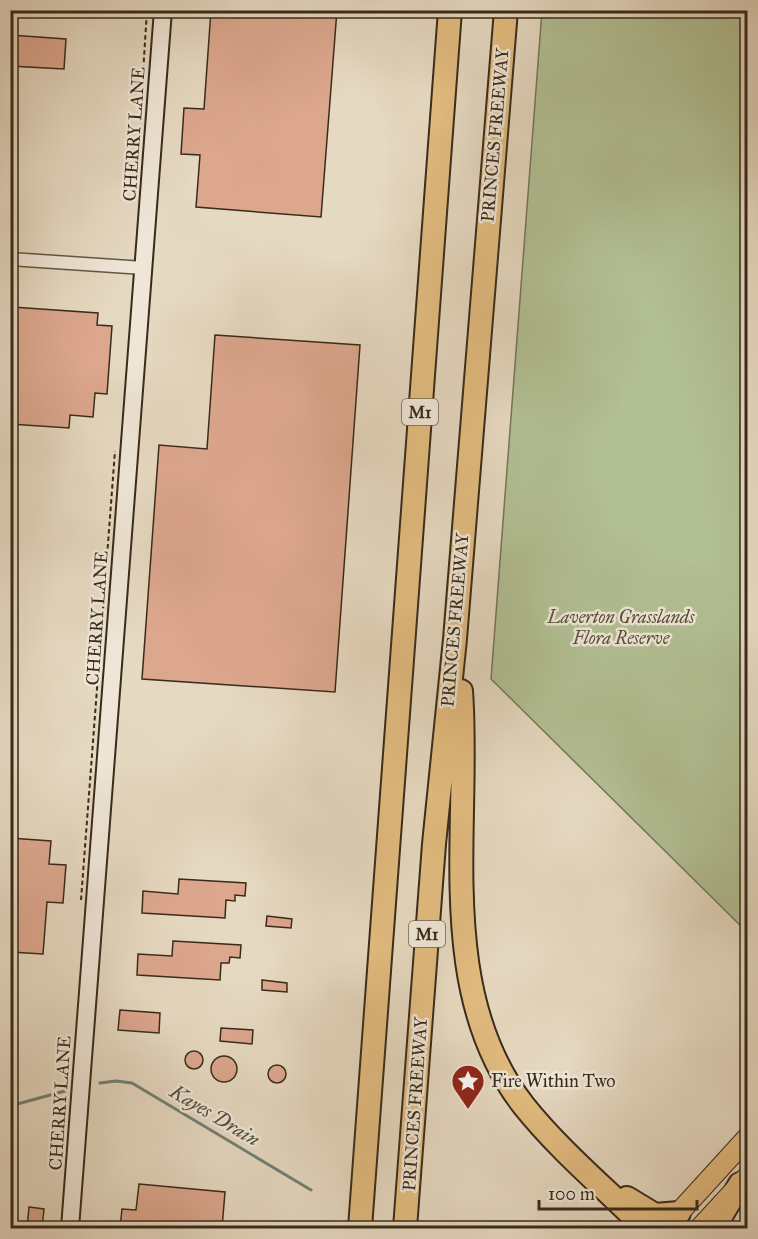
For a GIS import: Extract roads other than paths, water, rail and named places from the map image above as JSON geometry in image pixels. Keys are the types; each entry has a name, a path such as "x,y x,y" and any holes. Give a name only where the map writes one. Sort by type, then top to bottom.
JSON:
{"highway":[{"name":"M1","path":"360,1228 450,10"},
{"name":"PRINCES FREEWAY","path":"405,1228 434,844 455,639 506,10"},
{"path":"455,639 463,710 462,899 464,936 476,1007 497,1059 522,1104 590,1176 645,1228"},
{"path":"349,1228 390,814"},
{"path":"590,1176 655,1215 672,1221"},
{"path":"714,1228 744,1180"}],"main road":[{"path":"672,1221 747,1137"},
{"path":"700,1228 744,1180"}],"street":[{"name":"CHERRY LANE","path":"70,1228 163,10"},
{"path":"10,259 144,268"}],"waterway":[{"name":"Kayes Drain","path":"100,1083 116,1081 132,1083 311,1190"},
{"name":"Kayes Drain","path":"10,1106 65,1091"}],"place":[{"name":"Fire Within Two","path":"468,1110"}],"park label":[{"name":"Laverton Grasslands Flora Reserve","path":"621,627"}]}
